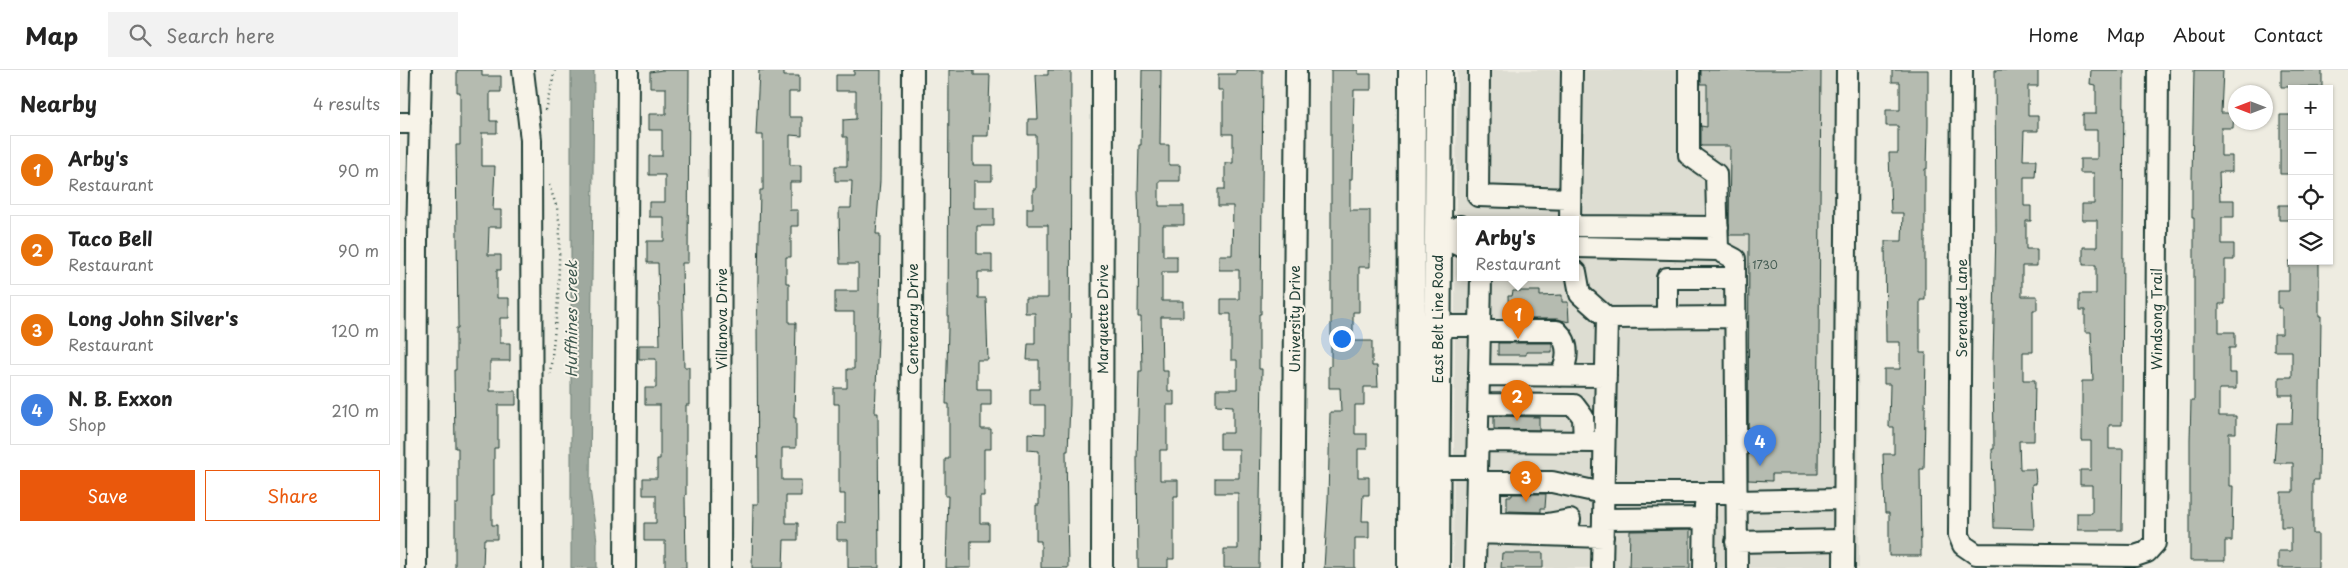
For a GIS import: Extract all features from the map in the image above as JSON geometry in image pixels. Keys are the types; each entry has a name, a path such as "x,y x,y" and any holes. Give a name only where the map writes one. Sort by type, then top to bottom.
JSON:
{"main road":[{"name":"East Belt Line Road","path":"1411,568 1412,70"},
{"name":"East Belt Line Road","path":"1436,568 1437,326 1453,236 1439,70"},
{"path":"1411,236 1453,236"}],"street":[{"path":"416,568 409,239 420,123 421,70"},
{"path":"523,70 531,140 532,568"},
{"path":"625,568 628,70"},
{"name":"Villanova Drive","path":"720,568 722,70"},
{"name":"Centenary Drive","path":"911,568 913,70"},
{"name":"Marquette Drive","path":"1102,568 1103,70"},
{"name":"University Drive","path":"1292,568 1296,70"},
{"path":"1480,70 1478,196 1570,199"},
{"path":"1570,216 1572,70"},
{"path":"1688,70 1689,155 1716,174 1718,250"},
{"path":"1844,568 1846,70"},
{"name":"Serenade Lane","path":"1962,70 1959,535 1963,545 1976,554 2134,556"},
{"name":"Windsong Trail","path":"2134,556 2147,552 2155,543 2158,70"},
{"path":"400,123 420,123"},
{"path":"1579,226 1718,227"},
{"path":"1579,247 1718,250 1735,259 1736,568 1704,563 1705,493"},
{"path":"1667,318 1667,278 1735,278"},
{"path":"1481,281 1478,441 1481,477 1490,519 1497,523 1547,524 1570,528"},
{"path":"1578,281 1580,294 1607,318 1735,317"},
{"path":"1602,568 1607,318"},
{"path":"1437,326 1558,331 1565,338 1567,351 1566,365 1560,376"},
{"path":"1479,375 1606,376"},
{"path":"1479,404 1574,405 1583,417 1584,442"},
{"path":"1478,441 1604,442"},
{"path":"1437,467 1481,477 1552,482 1603,493 1705,493 1736,497 1844,500"},
{"path":"1475,568 1481,477"},
{"path":"1570,528 1571,486"},
{"path":"1476,534 1570,528 1603,528 1705,518"},
{"path":"1736,542 1844,540"}],"shaded area":[{"path":"571,70 594,70 590,488 597,541 597,568 571,568"},
{"path":"1457,70 1858,70 1859,568 1453,568"}],"building":[{"path":"457,70 482,70 482,76 501,76 501,92 490,92 490,121 497,121 497,133 482,133 482,166 495,166 493,210 501,210 501,227 489,227 488,255 501,255 501,270 497,270 497,298 509,298 509,318 500,318 500,343 510,343 510,361 490,361 490,391 516,391 516,405 498,405 498,448 494,448 494,495 492,495 492,525 497,525 497,539 484,539 483,568 455,568 455,504 458,504 458,448 455,448 454,370 456,370 456,328 458,328 456,145 460,145 460,92 457,92"},
{"path":"689,70 688,263 682,263 684,367 689,367 689,405 686,405 686,568 665,568 665,541 644,541 644,523 656,523 656,495 643,495 643,478 657,478 657,459 660,459 660,405 645,405 645,388 656,388 656,359 639,359 639,345 660,345 658,263 647,263 647,241 664,241 664,217 649,217 649,202 665,202 665,175 649,175 649,156 662,156 662,130 649,130 649,114 666,114 666,88 650,88 650,72"},
{"path":"759,70 784,70 784,76 799,76 799,92 789,92 789,117 802,117 802,136 790,135 790,165 801,165 801,182 790,182 790,210 798,210 798,226 791,226 791,257 786,257 786,283 789,283 789,323 796,323 794,418 796,418 796,448 782,448 782,480 801,480 801,496 786,496 786,523 798,523 798,540 784,540 783,568 752,568 753,504 758,504 757,323 760,190 763,190 763,135 756,135"},
{"path":"854,70 881,70 880,181 876,234 880,234 879,312 875,413 878,413 879,568 848,568 848,540 837,540 837,523 845,523 845,494 839,494 839,404 834,404 834,388 847,388 847,369 854,369 854,312 835,312 835,291 858,291 858,264 840,264 839,208 851,208 852,181 835,181 835,166 847,166 847,137 843,137 843,120 856,119 856,91 836,91 836,75 854,75"},
{"path":"949,70 974,70 974,75 990,75 988,136 973,136 973,165 992,165 992,181 974,181 974,208 994,208 994,226 977,226 977,254 992,254 992,272 978,272 978,298 986,298 988,360 977,360 977,389 991,389 991,405 981,405 981,429 991,429 991,449 984,449 984,496 980,496 980,523 989,523 989,541 971,541 971,568 946,568 948,496 945,496 945,459 949,459 949,404 946,404"},
{"path":"1048,70 1071,70 1070,405 1068,451 1066,451 1068,568 1041,568 1041,541 1036,541 1036,505 1039,505 1039,451 1028,450 1028,433 1045,434 1045,405 1030,405 1030,389 1039,389 1039,360 1027,360 1028,344 1035,344 1035,313 1025,313 1025,298 1048,298 1048,225 1027,225 1027,208 1033,208 1033,189 1036,189 1036,135 1028,135 1028,119 1038,119 1036,75 1048,75"},
{"path":"1142,70 1161,70 1160,145 1169,145 1169,165 1180,165 1180,181 1159,181 1159,206 1184,206 1184,225 1163,225 1163,256 1177,256 1177,272 1162,272 1162,301 1183,301 1183,317 1161,317 1162,371 1168,371 1168,391 1174,391 1174,405 1167,405 1167,450 1160,450 1160,480 1178,480 1178,496 1174,496 1174,559 1168,559 1168,568 1138,568 1137,459 1139,371 1142,371 1141,317 1138,317 1138,192"},
{"path":"1236,70 1263,70 1261,314 1259,314 1259,369 1262,369 1259,568 1224,568 1224,549 1238,549 1238,493 1215,493 1215,478 1239,478 1239,449 1220,449 1220,433 1233,433 1233,406 1216,405 1216,389 1237,389 1237,360 1231,360 1231,314 1221,314 1221,299 1239,299 1239,270 1219,270 1219,255 1232,255 1233,206 1218,206 1218,189 1225,189 1225,163 1233,163 1233,134 1223,134 1223,90 1218,90 1218,74 1236,74"},
{"path":"1331,70 1358,70 1358,74 1371,74 1371,90 1354,90 1352,179 1350,179 1350,210 1370,210 1370,267 1359,267 1359,312 1353,312 1353,341 1372,341 1372,366 1377,366 1378,387 1364,387 1364,405 1355,405 1355,434 1367,434 1367,449 1358,449 1358,477 1369,477 1369,495 1363,495 1362,521 1369,521 1369,538 1355,538 1355,568 1324,568 1330,412 1341,412 1340,388 1329,388 1329,367 1331,366"},
{"path":"1701,70 1821,70 1818,474 1772,474 1772,481 1748,480 1749,235 1729,235 1730,146 1701,146 1701,126 1707,127 1707,84 1701,84"},
{"path":"1892,70 1928,70 1927,169 1925,169 1925,300 1920,300 1920,353 1926,353 1924,469 1920,469 1921,556 1889,556 1889,513 1885,513 1883,454 1894,454 1894,427 1889,427 1890,384 1884,384 1884,369 1900,369 1900,342 1886,342 1885,241 1902,241 1903,213 1891,213 1889,153 1898,153 1898,126 1886,126 1886,110 1900,110 1900,82 1892,82"},
{"path":"1995,70 2038,70 2038,86 2028,86 2028,116 2038,116 2038,131 2024,131 2023,160 2036,160 2035,177 2024,177 2024,206 2031,206 2031,221 2026,221 2026,249 2037,249 2037,266 2022,266 2022,296 2037,296 2037,310 2033,310 2033,352 2023,352 2023,380 2035,380 2034,441 2019,441 2020,469 2035,469 2036,484 2032,484 2034,529 1994,528 1992,449 1994,449 1993,361 1996,230"},
{"path":"2091,70 2124,70 2122,425 2109,425 2109,449 2123,449 2122,530 2077,530 2077,513 2092,513 2092,485 2080,485 2080,470 2091,470 2091,441 2082,441 2082,381 2093,381 2091,332 2085,332 2085,310 2080,310 2080,294 2096,294 2096,265 2083,265 2083,247 2097,247 2097,220 2082,220 2082,204 2094,204 2094,173 2080,173 2080,159 2097,159 2097,130 2083,130 2083,114 2096,114 2096,85 2090,84"},
{"path":"2194,70 2223,70 2221,113 2228,113 2228,128 2221,128 2221,156 2232,156 2232,172 2219,172 2220,200 2234,200 2234,217 2222,217 2222,244 2234,244 2234,260 2225,260 2225,304 2219,304 2219,332 2235,332 2235,348 2229,348 2229,373 2236,373 2236,389 2219,389 2219,416 2236,416 2236,433 2229,433 2229,486 2233,486 2232,541 2225,541 2225,561 2190,561 2190,440 2191,400 2194,400 2194,217 2192,217"},
{"path":"2281,70 2322,70 2322,85 2288,85 2288,87 2281,87"},
{"path":"2280,115 2288,115 2288,174 2280,174"},
{"path":"2279,205 2288,205 2288,220 2279,220"},
{"path":"2289,265 2319,265 2319,316 2321,316 2319,480 2313,480 2313,534 2318,534 2318,568 2278,568 2278,551 2291,551 2291,527 2281,527 2281,492 2293,492 2293,463 2274,463 2277,423 2292,423 2293,395 2279,395 2279,377 2292,377 2292,351 2274,351 2274,334 2282,334 2282,308 2278,308 2278,291 2289,291"},
{"path":"1513,291 1540,291 1540,296 1562,295 1562,302 1568,302 1569,322 1557,319 1509,319 1508,296 1512,296"},
{"path":"1498,343 1552,343 1552,352 1526,352 1526,355 1498,355"},
{"path":"1494,416 1539,417 1539,430 1494,429"},
{"path":"1512,494 1546,494 1545,508 1541,508 1541,512 1507,511 1507,496 1512,496"},
{"path":"1690,530 1690,568 1629,568 1630,531"},
{"path":"1502,553 1543,553 1543,568 1501,568"}],"place":[{"name":"Arby's","path":"1518,339"},
{"name":"Taco Bell","path":"1517,421"},
{"name":"N. B. Exxon","path":"1760,466"},
{"name":"Long John Silver's","path":"1526,502"}],"water label":[{"name":"Huffhines Creek","path":"570,319"}]}
